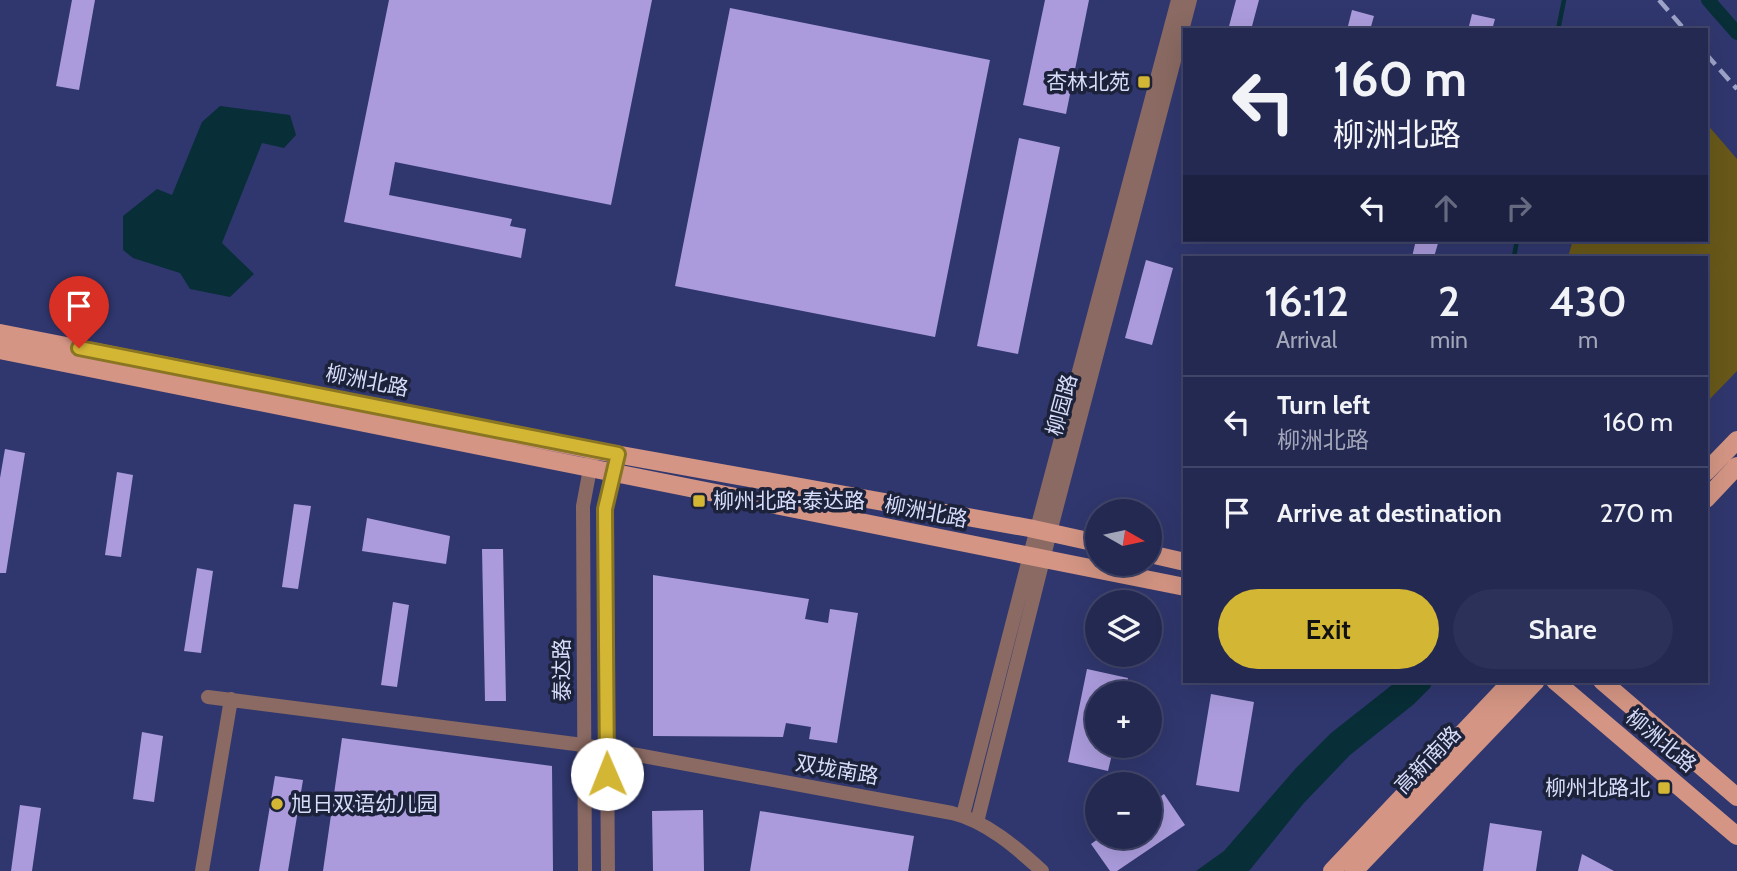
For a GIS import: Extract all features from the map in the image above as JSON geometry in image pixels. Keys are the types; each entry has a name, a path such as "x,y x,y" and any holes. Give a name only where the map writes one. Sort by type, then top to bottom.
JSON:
{"main road":[{"name":"柳洲北路","path":"0,332 593,450 1085,540"},
{"name":"柳洲北路","path":"0,350 1183,587"},
{"path":"1708,470 1737,440"},
{"path":"1708,497 1737,466"},
{"path":"1162,557 1183,562"},
{"name":"高新南路","path":"1332,871 1510,683"},
{"name":"高新南路","path":"1354,871 1534,683"},
{"name":"柳洲北路","path":"1557,683 1737,836"},
{"name":"柳洲北路","path":"1604,683 1737,797"}],"street":[{"name":"柳园路","path":"977,822 1043,531 1178,0"},
{"name":"柳园路","path":"1043,531 1190,0"},
{"name":"泰达路","path":"585,871 583,506 593,450"},
{"path":"608,871 605,509 618,454"},
{"name":"柳园路","path":"963,816 1037,557"},
{"name":"双垅南路","path":"208,696 583,745 963,816 977,822 1009,844 1042,871"},
{"path":"202,871 231,699"}],"shaded area":[{"path":"1708,125 1737,159 1737,371 1708,401 1708,256 1568,256 1572,242 1708,242"}],"water":[{"path":"220,106 290,115 296,135 284,148 262,143 222,243 254,274 230,297 190,289 180,273 133,258 123,250 123,216 157,189 172,195 202,122"},
{"path":"1394,683 1432,683 1414,704 1350,755 1303,804 1249,871 1196,871 1224,851 1296,768 1331,733"}],"building":[{"path":"72,0 95,0 79,90 56,86"},
{"path":"389,0 652,0 611,205 395,162 389,195 512,219 510,226 526,229 521,258 344,222"},
{"path":"1045,0 1089,0 1066,114 1023,105"},
{"path":"1236,0 1259,0 1252,28 1229,28"},
{"path":"730,8 990,60 935,337 675,286"},
{"path":"1352,10 1374,16 1371,28 1348,28"},
{"path":"1472,14 1495,19 1493,28 1468,28"},
{"path":"1019,138 1060,147 1018,354 977,346"},
{"path":"1416,242 1438,242 1434,256 1412,256"},
{"path":"1146,260 1173,268 1152,345 1125,338"},
{"path":"5,449 25,453 6,573 0,573 0,478"},
{"path":"117,472 133,475 121,557 105,555"},
{"path":"294,504 311,506 298,589 282,587"},
{"path":"367,518 450,536 446,564 362,551"},
{"path":"482,549 503,549 506,701 485,701"},
{"path":"197,568 213,571 201,653 184,651"},
{"path":"653,575 809,599 805,619 828,623 830,609 858,613 837,743 809,739 811,727 786,723 783,737 653,736"},
{"path":"393,602 409,605 397,687 381,685"},
{"path":"1087,669 1128,678 1127,681 1085,681 1085,758 1111,758 1108,771 1068,762"},
{"path":"1211,694 1254,702 1239,792 1196,785"},
{"path":"142,732 163,736 154,802 133,799"},
{"path":"342,738 552,766 553,871 323,871"},
{"path":"275,776 303,780 288,871 259,871"},
{"path":"1164,794 1185,825 1162,841"},
{"path":"20,805 41,808 32,871 11,871"},
{"path":"703,810 704,871 653,871 652,811"},
{"path":"760,811 914,836 908,871 750,871"},
{"path":"1490,823 1542,831 1536,871 1483,871"},
{"path":"1095,849 1150,849 1117,871 1110,871"},
{"path":"1582,854 1614,871 1578,871"}],"waterway":[{"path":"1558,28 1564,0"},
{"path":"1708,0 1737,33"},
{"path":"1514,256 1517,242"}],"railway":[{"path":"1659,0 1683,28"},
{"path":"1708,56 1737,89"}],"place":[{"name":"杏林北苑","path":"1144,82"},
{"name":"柳州北路·泰达路","path":"699,501"},
{"name":"柳州北路北","path":"1664,788"},
{"name":"旭日双语幼儿园","path":"277,804"}],"route":[{"path":"79,348 618,454 605,509 607,774"}]}
